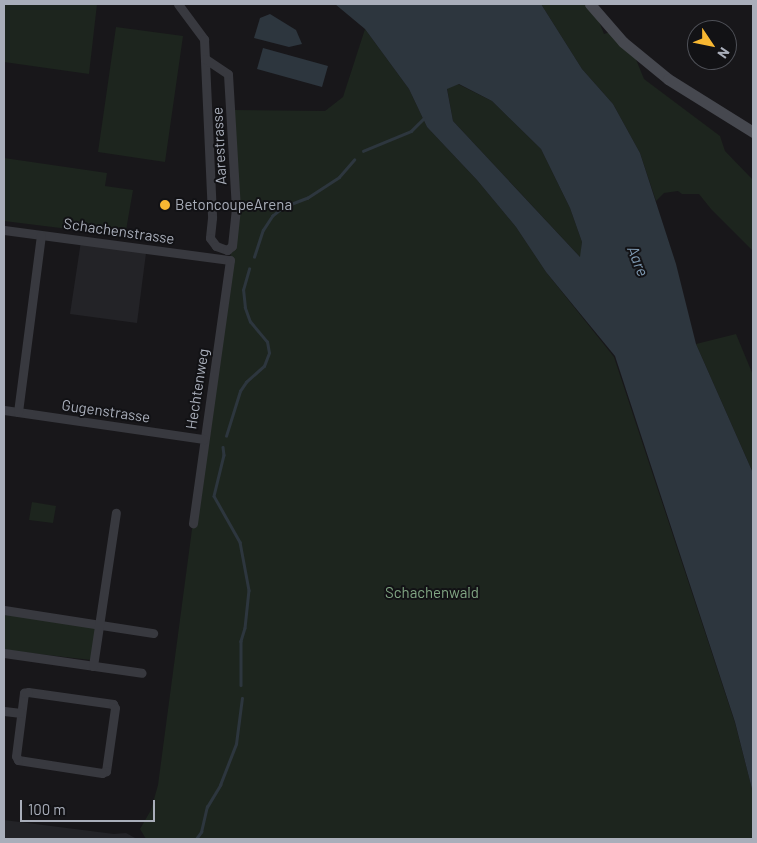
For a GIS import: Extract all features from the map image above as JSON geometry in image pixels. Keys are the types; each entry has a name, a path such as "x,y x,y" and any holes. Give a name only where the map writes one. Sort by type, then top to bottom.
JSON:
{"main road":[{"path":"590,4 623,42 661,73 753,132"}],"street":[{"name":"Aarestrasse","path":"178,4 204,39 212,218 210,238 216,246 227,250 232,246 236,209 228,74 206,59"},
{"name":"Schachenstrasse","path":"4,230 230,260"},
{"path":"18,412 41,234"},
{"name":"Hechtenweg","path":"193,523 230,260"},
{"name":"Gugenstrasse","path":"4,410 204,439"},
{"path":"93,666 116,513"},
{"path":"4,610 153,633"},
{"path":"4,653 142,673"},
{"path":"28,692 113,704 115,708 106,771 102,773 18,760 16,756 21,713 24,693 28,692"},
{"path":"4,710 21,713"}],"shaded area":[{"path":"81,241 146,253 137,323 70,314"},
{"path":"4,820 114,834 126,833 137,839 4,839"}],"green space":[{"path":"5,4 97,4 89,74 4,62"},
{"path":"541,4 585,4 598,19 604,34 610,32 635,57 644,79 720,136 725,151 753,180 753,251 711,209 699,194 682,194 678,191 664,193 656,201 640,153 613,104 582,69"},
{"path":"116,27 183,36 165,162 98,152"},
{"name":"Schachenwald","path":"365,29 409,89 427,127 477,180 516,227 546,272 614,357 735,723 753,793 753,839 146,839 140,829 151,810 158,785 232,246 234,110 325,111 343,97"},
{"path":"458,84 492,101 541,149 570,208 582,242 581,258 453,121 447,88"},
{"path":"4,158 107,173 105,186 133,190 125,236 4,221"},
{"path":"736,334 753,375 753,473 696,344"},
{"path":"32,502 56,506 53,523 29,520"},
{"path":"4,613 96,627 91,660 4,650"}],"water":[{"name":"Aare","path":"335,4 541,4 582,69 613,104 640,153 676,264 696,344 753,473 753,793 735,722 615,356 546,272 516,227 477,180 427,127 409,89 365,29","holes":["459,84 492,101 541,149 570,208 582,242 580,257 453,121 447,89"]},
{"path":"270,14 296,30 302,44 289,47 254,38 260,18"},
{"path":"263,48 328,66 322,87 257,69"}],"waterway":[{"path":"363,151 411,131 424,118"},
{"path":"254,257 263,230 272,216 283,207 307,198 339,177 354,160"},
{"path":"226,436 240,391 246,382 264,366 269,353 267,342 250,322 245,308 243,290 249,269"},
{"path":"223,447 224,455 214,496 240,542 249,590 245,628 241,641 241,685"},
{"path":"196,839 201,832 207,807 220,785 236,744 242,698"}],"place":[{"name":"BetoncoupeArena","path":"165,205"}]}
